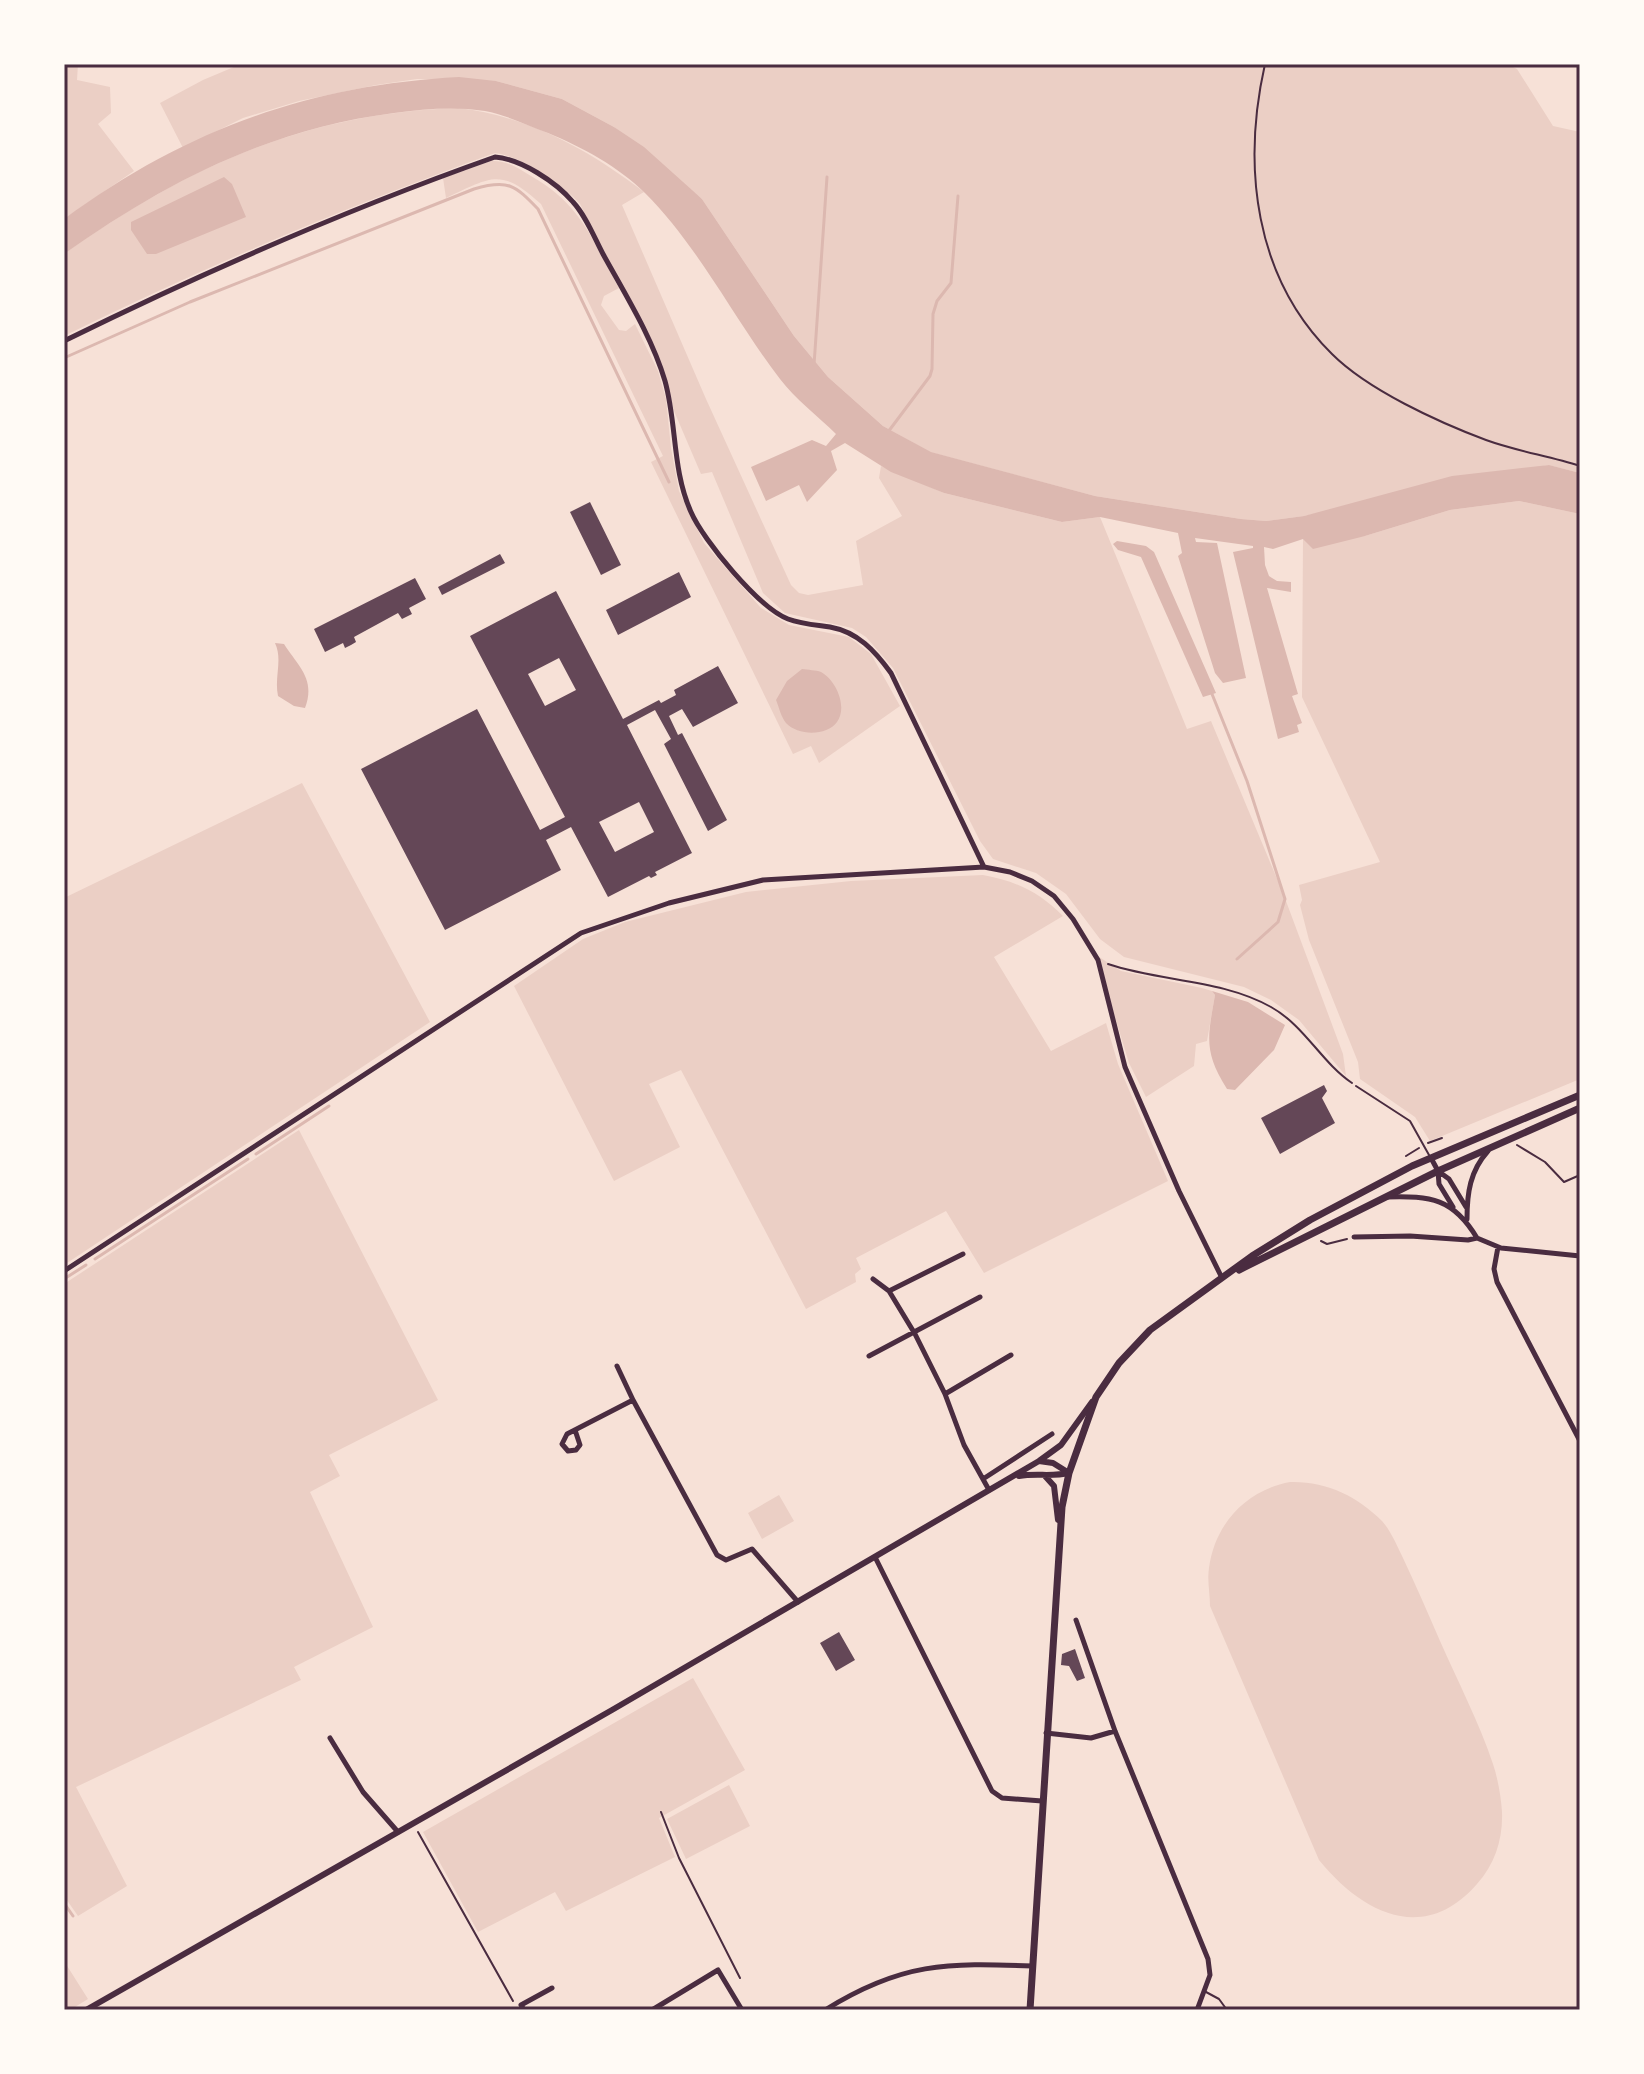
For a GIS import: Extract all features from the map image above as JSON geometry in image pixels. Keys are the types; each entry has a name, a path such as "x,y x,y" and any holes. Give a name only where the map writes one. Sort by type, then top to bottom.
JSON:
{"main road":[{"path":"86,2010 1039,1461 1061,1445 1119,1363 1150,1330 1294,1230 1431,1157 1580,1095"},
{"path":"1222,1278 1438,1171 1580,1108"},
{"path":"1030,2010 1059,1534 1069,1473 1096,1397"},
{"path":"1039,1461 1053,1463 1069,1473"},
{"path":"1012,1477 1033,1473 1045,1476 1069,1473"},
{"path":"1045,1476 1054,1486 1059,1534"}],"street":[{"path":"64,341 186,281 437,177 495,157 515,162 547,181 578,208 661,369 669,398 674,447 684,492 691,513 707,540 773,611 789,619 850,633 880,659 891,673 984,867"},
{"path":"64,1271 581,933 653,907 763,880 984,867 1021,876 1054,896 1073,919 1098,960 1125,1067 1179,1191 1222,1278"},
{"path":"1467,1220 1467,1195 1473,1173 1491,1147"},
{"path":"1431,1157 1438,1171 1439,1184 1456,1211"},
{"path":"1438,1171 1449,1179 1467,1207"},
{"path":"1386,1197 1443,1203 1467,1220 1477,1238"},
{"path":"1354,1237 1477,1238 1498,1247 1580,1256"},
{"path":"1498,1247 1494,1269 1497,1282 1580,1441"},
{"path":"889,1291 963,1254"},
{"path":"873,1279 889,1291 915,1334 945,1394 964,1445 989,1490"},
{"path":"869,1356 980,1297"},
{"path":"945,1394 1011,1355"},
{"path":"617,1366 719,1557 728,1559 752,1549 798,1602"},
{"path":"575,1430 633,1400"},
{"path":"983,1479 1052,1434"},
{"path":"875,1557 992,1791 1002,1798 1042,1801"},
{"path":"1076,1620 1115,1731 1208,1959 1210,1975 1197,2010"},
{"path":"1046,1733 1091,1738 1115,1731"},
{"path":"330,1738 363,1792 398,1832"},
{"path":"825,2010 866,1987 907,1971 964,1964 1033,1966"},
{"path":"652,2010 718,1970 742,2010"},
{"path":"522,2008 552,1988"}],"lane":[{"path":"1356,1086 1410,1121 1431,1157"},
{"path":"1205,1992 1219,1999 1227,2010"}],"path":[{"path":"1265,64 1255,121 1254,161 1258,201 1276,274 1311,331 1333,355 1359,376 1404,402 1487,440 1580,466"},
{"path":"1098,960 1131,972 1164,976 1243,995 1270,1007 1294,1023 1336,1072 1356,1086"},
{"path":"1406,1156 1442,1138"},
{"path":"1515,1143 1545,1162 1564,1182 1580,1175"},
{"path":"1321,1241 1327,1244 1354,1237"},
{"path":"661,1812 679,1858 740,1978"},
{"path":"413,1823 513,2001 522,2008"}],"shaded area":[{"path":"64,64 78,64 77,80 110,87 111,113 98,124 134,171 64,219"},
{"path":"241,64 1507,64 1517,69 1553,126 1580,132 1580,473 1548,465 1304,516 1266,521 1095,496 930,452 883,426 828,377 794,336 702,199 614,127 562,99 496,81 417,79 299,101 243,118 183,148 160,103"},
{"path":"459,77 496,81 562,99 644,147 702,199 794,336 828,377 883,426 931,452 1095,496 1266,521 1304,516 1452,476 1549,465 1580,473 1580,514 1519,501 1450,510 1313,549 1303,539 1273,549 1264,547 1269,576 1277,581 1291,582 1291,592 1267,588 1298,694 1292,696 1302,723 1297,725 1299,732 1278,739 1233,552 1253,546 1195,538 1196,542 1217,543 1246,678 1223,683 1215,673 1178,556 1182,553 1178,533 1100,517 1062,522 944,493 891,472 845,443 831,451 837,470 807,502 799,485 766,501 751,467 812,440 826,446 836,434 780,379 682,236 645,193 600,158 548,133 493,113 451,108 394,113 304,132 220,162 180,182 64,254 64,219 156,160 203,137 300,102 351,90"},
{"path":"458,108 509,119 557,137 602,162 644,192 622,205 706,399 791,585 799,593 808,595 863,585 856,541 902,516 879,478 881,466 944,493 1062,522 1100,517 1187,729 1211,721 1283,893 1343,1054 1346,1076 1299,1020 1271,1000 1244,987 1124,957 1100,939 1066,894 1036,873 993,859 980,841 893,668 866,637 852,628 785,613 763,593 712,472 701,474 674,411 663,368 580,204 529,165 495,153 277,238 64,336 64,254 156,195 250,150 299,133 402,112"},
{"path":"491,161 512,165 548,187 574,212 593,239 619,288 604,296 601,305 619,330 626,331 635,324 658,371 666,399 679,491 704,543 761,608 789,625 849,637 871,654 900,706 819,763 811,746 793,754 651,462 663,456 541,204 516,184 495,179 446,198 443,178"},
{"path":"224,177 232,184 246,217 156,254 147,254 131,230 131,222"},
{"path":"1519,501 1580,514 1580,1079 1430,1141 1415,1117 1360,1079 1358,1062 1309,940 1300,905 1299,885 1380,862 1302,697 1303,539 1365,536 1450,510"},
{"path":"1117,541 1146,546 1154,552 1216,693 1203,697 1141,557 1118,550 1113,544"},
{"path":"275,643 284,644 304,673 308,689 305,708 294,706 278,696"},
{"path":"802,669 821,672 839,694 840,716 826,730 812,733 798,730 786,723 781,715 776,700 787,681"},
{"path":"302,783 430,1022 64,1265 64,898"},
{"path":"983,875 1026,889 1063,916 994,957 1051,1051 1106,1023 1118,1064 1168,1181 984,1273 946,1211 856,1258 861,1269 855,1274 856,1282 806,1309 681,1070 649,1084 680,1147 614,1181 514,986 583,939 625,922 746,892 851,881"},
{"path":"1096,955 1121,971 1202,988 1215,995 1207,1041 1196,1044 1194,1066 1146,1097 1129,1063"},
{"path":"1212,991 1248,1002 1285,1025 1274,1050 1235,1090 1227,1089 1211,1053 1209,1033 1215,995"},
{"path":"299,1130 438,1400 329,1455 340,1476 310,1492 373,1627 294,1667 301,1680 76,1787 127,1886 78,1916 64,1896 64,1284"},
{"path":"1290,1482 1316,1484 1340,1492 1362,1504 1385,1525 1475,1717 1493,1764 1502,1812 1497,1851 1477,1884 1457,1903 1436,1913 1415,1917 1394,1915 1374,1907 1354,1895 1319,1860 1210,1606 1208,1577 1212,1552 1226,1523 1260,1492"},
{"path":"779,1495 794,1521 762,1539 748,1513"},
{"path":"693,1678 745,1770 659,1818 675,1857 566,1911 555,1892 478,1932 423,1832"},
{"path":"729,1785 750,1826 686,1859 667,1819"},
{"path":"64,1961 88,1999 70,2010 64,2010"}],"building":[{"path":"590,502 621,565 601,575 570,512"},
{"path":"500,554 505,563 442,595 438,587"},
{"path":"679,572 691,597 618,635 606,610"},
{"path":"415,578 426,599 409,608 412,614 402,619 398,613 354,637 356,642 351,645 345,648 343,643 325,652 314,629"},
{"path":"556,591 623,719 659,700 661,703 676,695 674,690 718,666 738,703 693,727 682,709 669,716 678,735 682,733 727,820 708,831 664,744 671,739 655,710 627,725 692,853 655,872 657,875 608,897 571,827 546,840 561,870 445,930 361,769 477,709 540,830 565,817 470,636","holes":["559,658 576,690 545,706 528,674","639,802 654,832 615,852 599,822"]},
{"path":"1324,1085 1327,1091 1322,1098 1335,1123 1280,1154 1261,1118"},
{"path":"839,1632 855,1660 836,1671 820,1643"},
{"path":"1075,1649 1085,1678 1077,1681 1069,1666 1061,1665 1062,1654"}],"waterway":[{"path":"814,365 827,177"},
{"path":"64,358 190,302 474,189 510,186 538,209 669,482"},
{"path":"888,432 930,376 933,314 937,301 951,283 958,196"},
{"path":"1212,694 1247,781 1285,899 1278,922 1237,959"},
{"path":"256,1154 329,1106"},
{"path":"95,1259 248,1159"},
{"path":"64,1279 86,1265"},
{"path":"64,1903 73,1916"}]}
